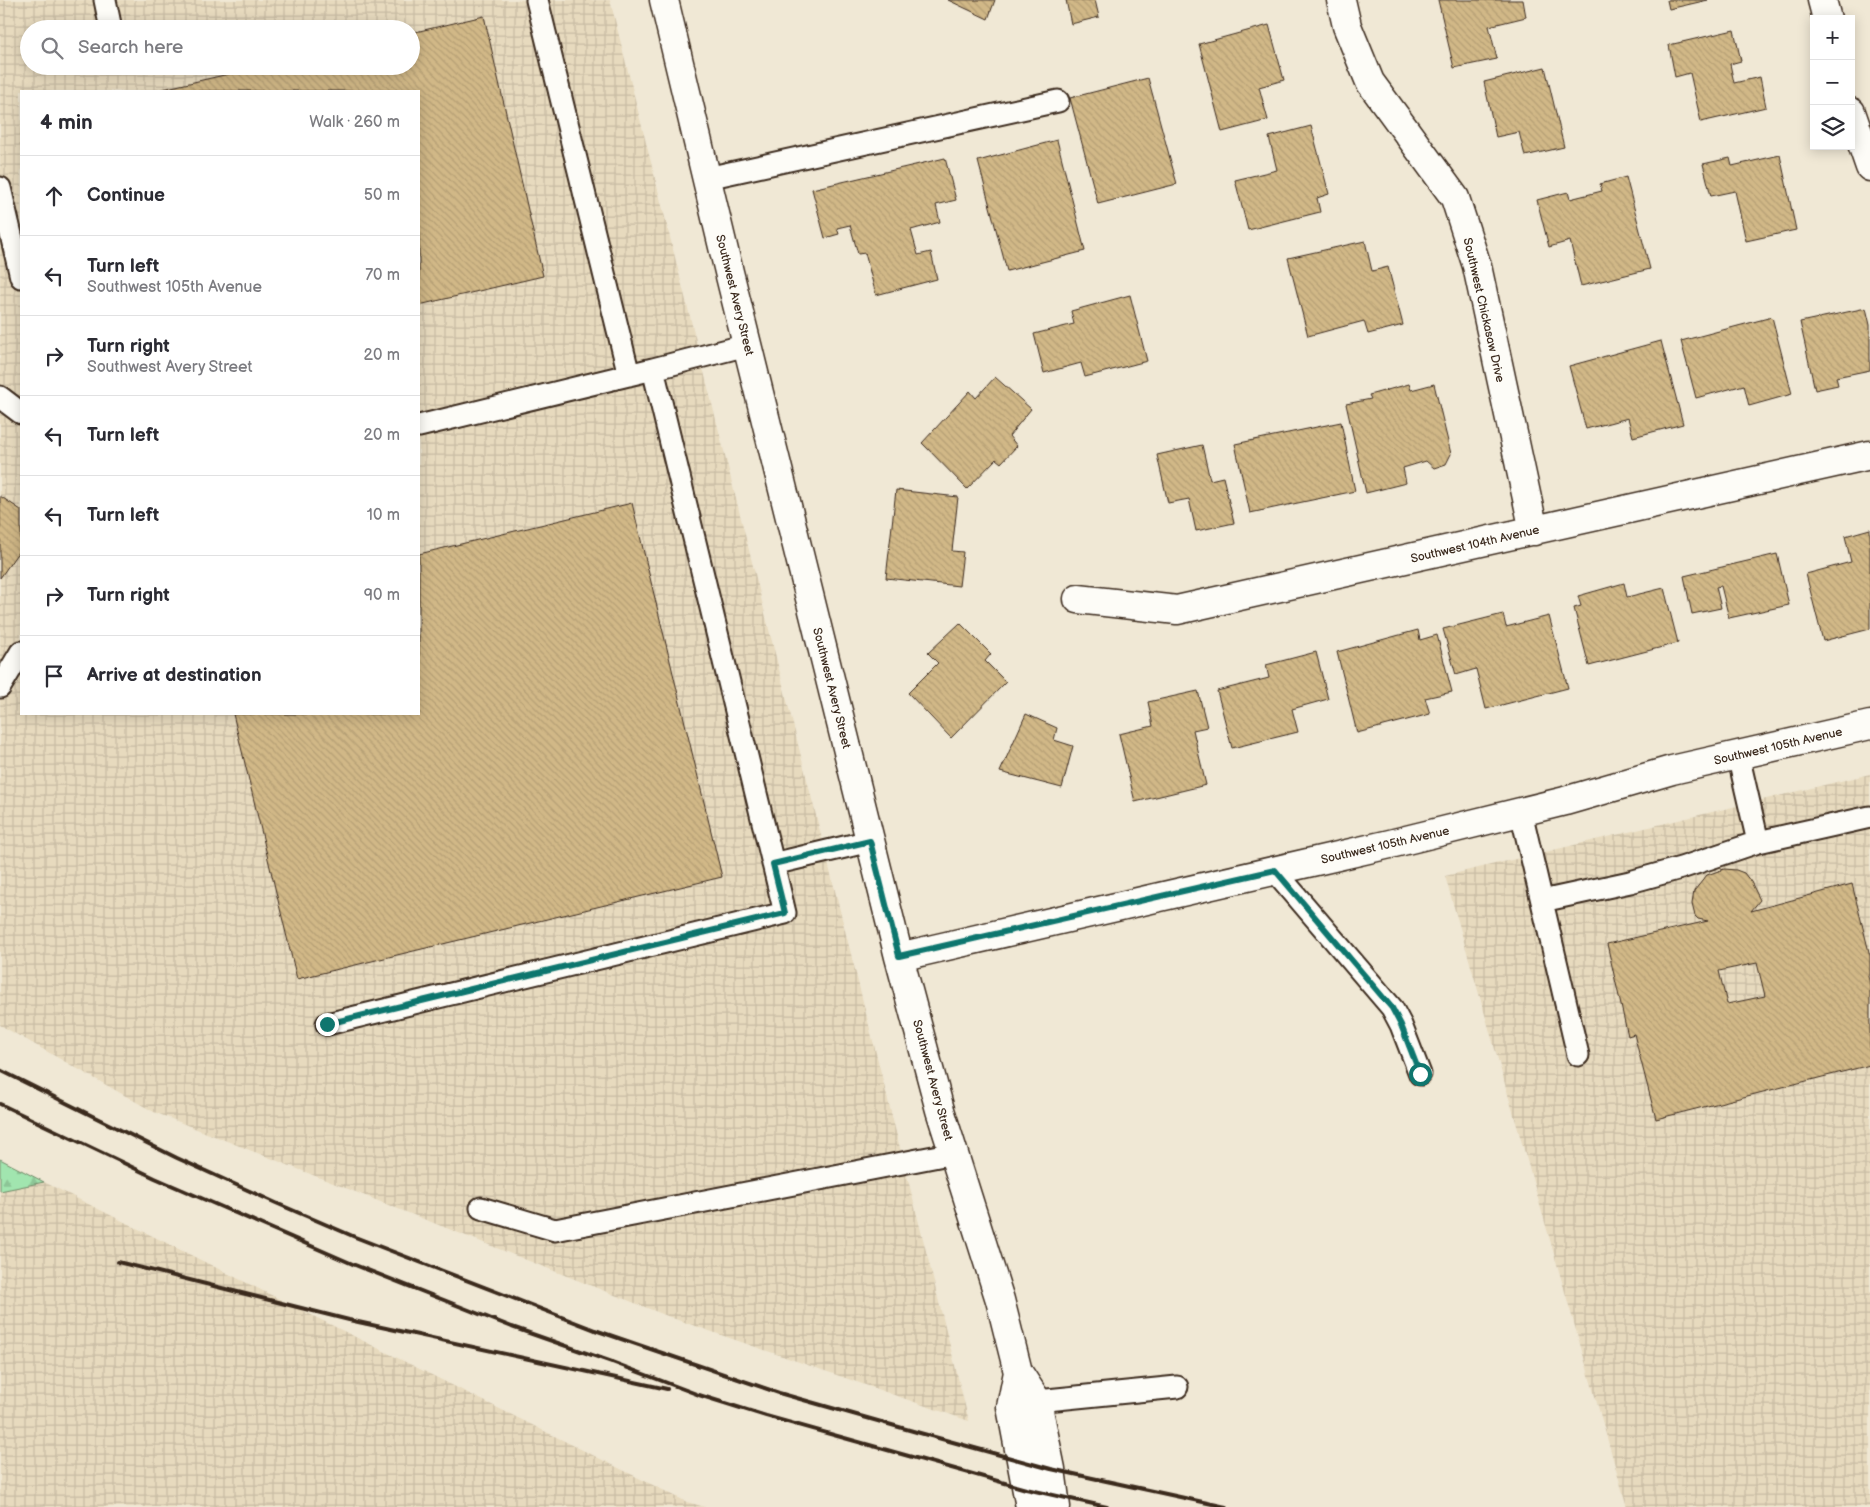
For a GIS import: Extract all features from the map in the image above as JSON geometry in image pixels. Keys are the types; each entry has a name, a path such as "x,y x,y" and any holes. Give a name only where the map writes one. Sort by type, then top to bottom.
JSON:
{"street":[{"name":"Southwest Avery Street","path":"664,0 747,345 899,956 940,1110 1000,1300 1018,1372 1037,1401 1051,1469 1056,1507"},
{"name":"Southwest Chickasaw Drive","path":"1341,0 1347,26 1370,82 1455,198 1477,266 1534,531"},
{"path":"1822,0 1825,15"},
{"path":"1855,124 1870,167"},
{"name":"Southwest 104th Avenue","path":"1078,599 1177,610 1870,455"},
{"name":"Southwest 105th Avenue","path":"899,956 1521,812 1672,770 1870,725"},
{"name":"Southwest Avery Street","path":"1018,1372 1010,1407 1030,1507"}],"lane":[{"path":"105,0 109,20"},
{"path":"536,0 629,375"},
{"path":"706,178 1058,101"},
{"path":"0,188 20,273"},
{"path":"420,426 747,345"},
{"path":"327,1024 785,913 653,369"},
{"path":"0,397 20,412"},
{"path":"0,687 20,654"},
{"path":"1738,755 1758,842"},
{"path":"1521,812 1578,1055"},
{"path":"1542,901 1630,882 1681,868 1758,842 1870,817"},
{"path":"773,864 870,841"},
{"path":"1275,870 1392,1008 1401,1025 1420,1074"},
{"path":"481,1208 555,1230 954,1153"},
{"path":"1037,1401 1177,1387"}],"shaded area":[{"path":"0,0 610,0 969,1421 675,1319 154,1112 0,1025"},
{"path":"1870,774 1870,1507 1627,1507 1445,876"},
{"path":"44,1182 687,1502 705,1507 0,1507 0,1191"}],"green space":[{"path":"0,1159 44,1182 0,1191"}],"building":[{"path":"948,0 995,0 988,19"},
{"path":"1066,0 1095,0 1099,17 1071,24"},
{"path":"1438,0 1523,0 1526,17 1489,26 1497,59 1454,68"},
{"path":"1667,0 1708,0 1669,9"},
{"path":"484,16 543,276 420,305 420,90 158,90 224,75 420,75 420,31"},
{"path":"1269,25 1284,80 1259,87 1268,120 1222,132 1199,44"},
{"path":"1734,30 1741,61 1730,64 1734,83 1760,77 1766,107 1701,122 1690,73 1675,77 1669,45"},
{"path":"1545,67 1564,147 1525,156 1519,132 1496,137 1484,82"},
{"path":"1148,78 1177,184 1098,204 1070,98"},
{"path":"1311,126 1329,194 1317,198 1320,212 1248,230 1235,180 1277,170 1269,137"},
{"path":"1057,140 1085,251 1007,271 978,161"},
{"path":"1780,155 1796,230 1746,241 1735,191 1711,196 1703,164 1730,158 1732,166"},
{"path":"945,158 956,200 936,205 940,222 911,230 918,255 931,252 937,279 876,295 865,253 858,254 850,225 837,228 839,234 825,238 812,189"},
{"path":"1626,177 1650,269 1581,286 1570,241 1549,247 1537,200 1568,192 1570,199 1602,191 1600,184"},
{"path":"1365,241 1372,271 1388,267 1403,325 1368,334 1364,321 1308,336 1288,258"},
{"path":"1130,295 1147,361 1085,377 1081,363 1044,373 1034,334 1074,324 1071,311"},
{"path":"1866,308 1870,325 1870,370 1836,377 1838,385 1815,390 1800,322"},
{"path":"1772,317 1792,394 1749,406 1744,385 1696,398 1681,341"},
{"path":"1661,341 1683,424 1633,437 1628,418 1586,429 1569,366"},
{"path":"995,377 1031,409 1009,436 1017,446 1001,463 996,459 967,489 922,443 970,391 976,398"},
{"path":"1409,384 1411,390 1434,384 1451,454 1446,464 1434,468 1426,461 1403,468 1406,483 1366,493 1346,404 1371,399 1369,395"},
{"path":"1341,422 1355,491 1250,513 1235,444"},
{"path":"1202,445 1210,480 1223,477 1234,523 1196,531 1189,499 1168,503 1157,455"},
{"path":"896,490 958,497 952,551 963,552 959,586 886,578"},
{"path":"0,496 20,509 20,549 0,578"},
{"path":"632,503 722,877 297,979 233,715 420,715 420,554"},
{"path":"1870,529 1870,629 1823,641 1806,574 1851,562 1845,536"},
{"path":"1777,554 1789,605 1729,618 1721,586 1716,587 1721,608 1692,614 1684,576"},
{"path":"1624,583 1627,597 1664,588 1678,643 1589,666 1574,608 1581,606 1578,596"},
{"path":"1503,614 1506,627 1549,616 1568,688 1486,709 1476,669 1456,675 1443,629"},
{"path":"960,623 991,654 985,661 1006,682 951,738 908,693 938,663 928,653"},
{"path":"1418,630 1420,640 1437,635 1452,692 1425,698 1430,714 1357,733 1337,652"},
{"path":"1316,652 1328,699 1292,709 1298,732 1232,748 1217,691 1269,678 1266,665"},
{"path":"1198,691 1207,727 1193,730 1206,785 1135,802 1119,734 1153,726 1148,702"},
{"path":"1026,714 1057,728 1054,740 1073,746 1062,788 1000,772"},
{"path":"1724,869 1744,873 1760,900 1751,911 1852,884 1870,956 1870,975 1868,976 1870,985 1870,1065 1656,1119 1634,1034 1628,1036 1607,944 1708,921 1698,919 1695,916 1692,904 1694,891 1707,875","holes":["1757,963 1765,996 1727,1004 1719,971"]}],"railway":[{"path":"0,1070 177,1158 276,1203 355,1237 595,1330 779,1393 920,1433 1051,1469 1226,1507"},
{"path":"0,1104 155,1178 355,1265 512,1327 699,1395 766,1416 1026,1489 1107,1507"},
{"path":"118,1262 349,1320 667,1389"}],"route":[{"path":"327,1024 785,913 773,864 870,841 899,956 1275,870 1392,1008 1401,1025 1420,1074"}]}
